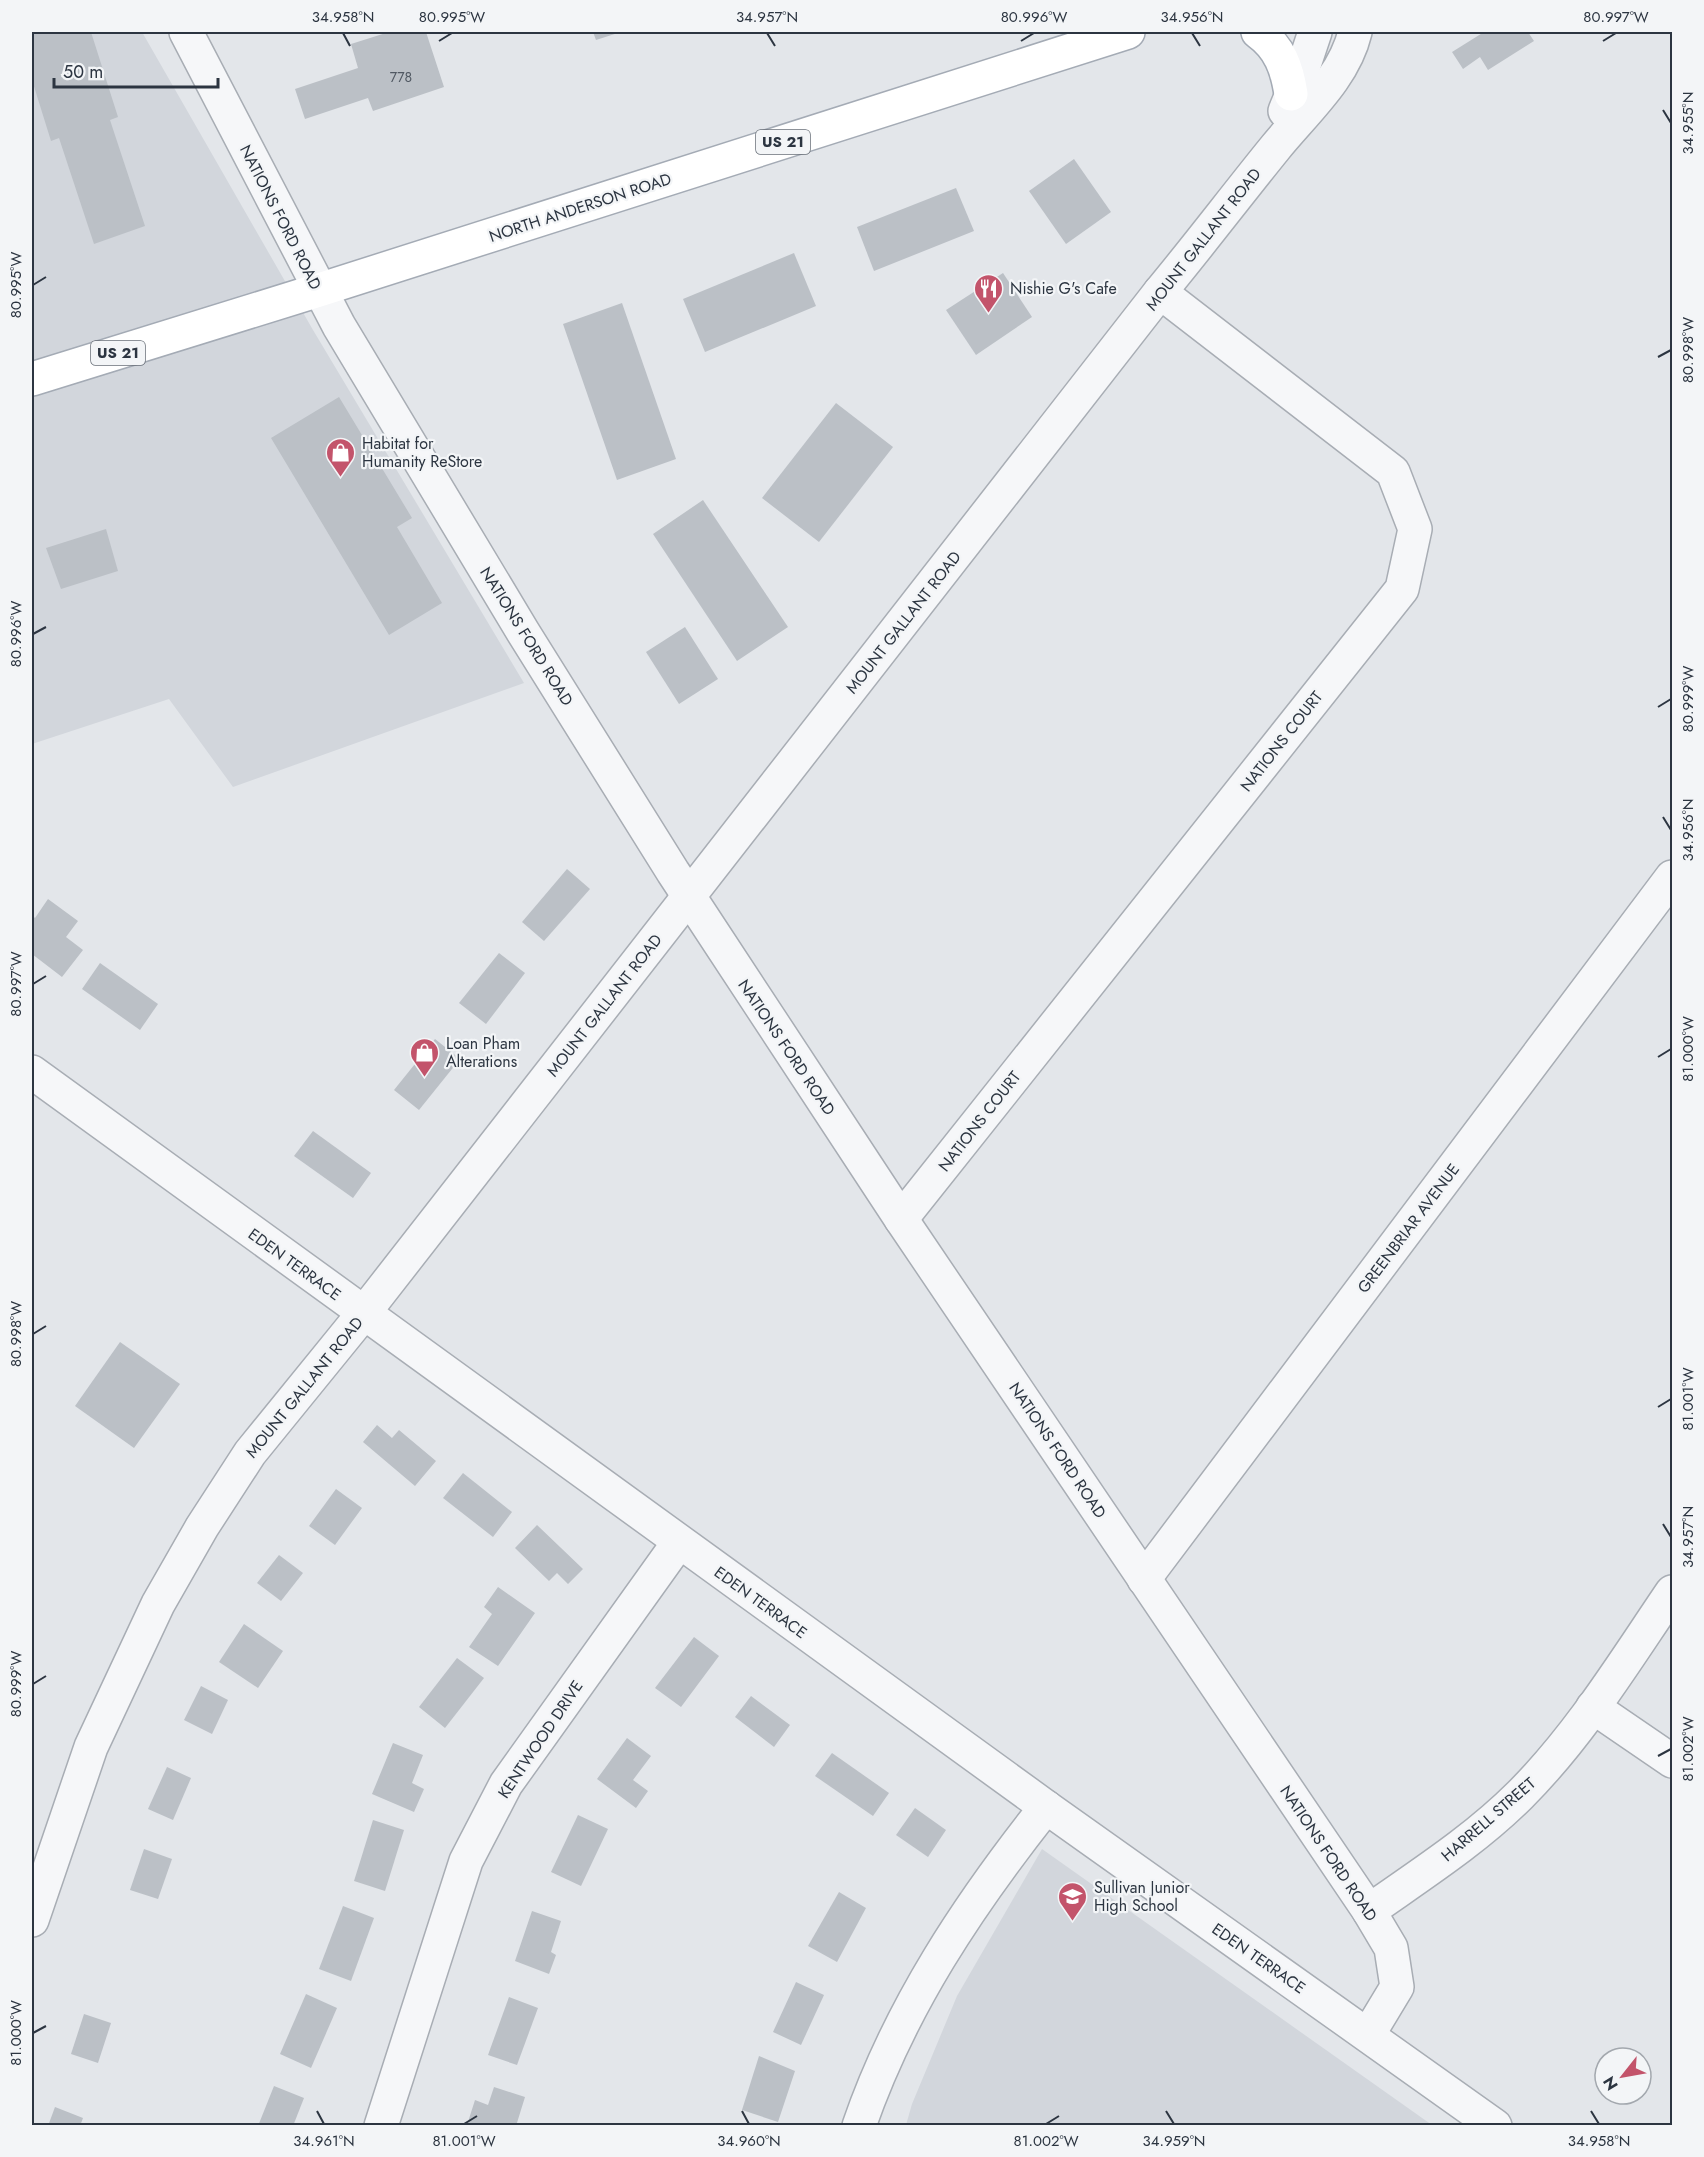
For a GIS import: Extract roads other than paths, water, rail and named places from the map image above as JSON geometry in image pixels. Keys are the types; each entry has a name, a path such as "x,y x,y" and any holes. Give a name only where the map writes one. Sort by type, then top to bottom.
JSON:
{"main road":[{"name":"NORTH ANDERSON ROAD","path":"32,380 1128,32"},
{"path":"1258,32 1277,49 1287,69 1291,94"}],"street":[{"name":"NATIONS FORD ROAD","path":"186,32 319,290 523,632 689,897 901,1219 1391,1948 1397,1987 1368,2035"},
{"name":"MOUNT GALLANT ROAD","path":"1275,147 1286,108 1315,32"},
{"name":"MOUNT GALLANT ROAD","path":"32,1920 91,1747 158,1604 202,1527 250,1453 363,1314 1160,292 1341,68 1352,46 1355,32"},
{"name":"NATIONS COURT","path":"901,1219 1402,589 1415,530 1393,472 1160,292"},
{"name":"GREENBRIAR AVENUE","path":"1144,1579 1672,877"},
{"name":"EDEN TERRACE","path":"32,1072 679,1542 1496,2126"},
{"name":"KENTWOOD DRIVE","path":"381,2126 466,1861 506,1784 679,1542"},
{"name":"HARRELL STREET","path":"1368,1911 1462,1845 1520,1796 1571,1740 1672,1592"},
{"path":"1593,1707 1672,1761"},
{"path":"859,2126 891,2048 923,1984 959,1923 1046,1806"}],"place":[{"name":"Nishie G's Cafe","path":"989,314"},
{"name":"Habitat for Humanity ReStore","path":"341,478"},
{"name":"Loan Pham Alterations","path":"425,1078"},
{"name":"Sullivan Junior High School","path":"1073,1922"}]}
